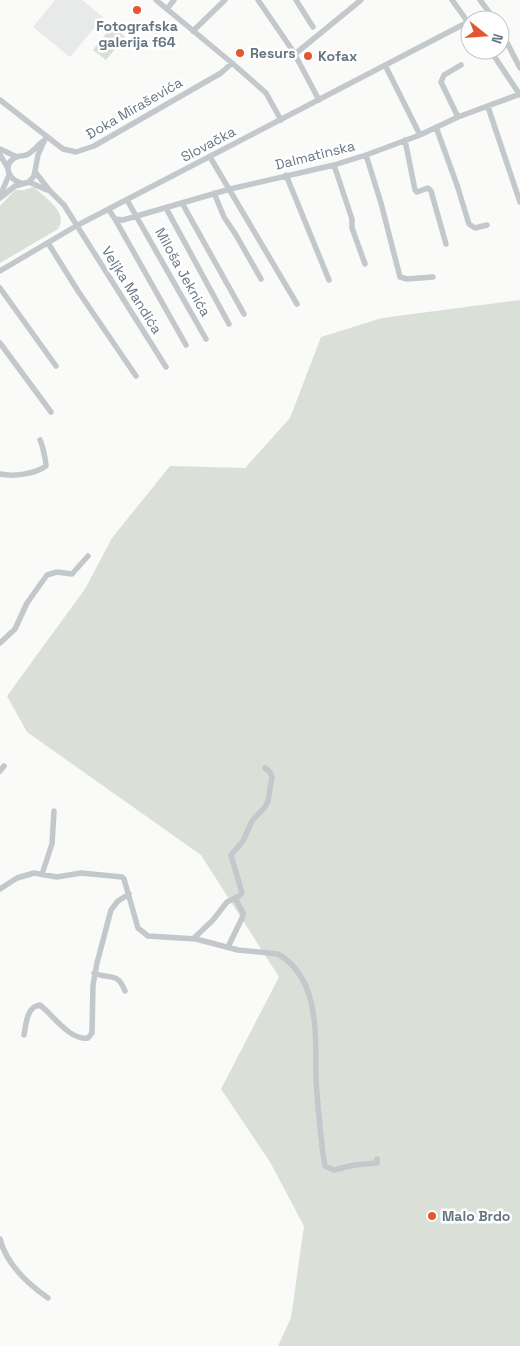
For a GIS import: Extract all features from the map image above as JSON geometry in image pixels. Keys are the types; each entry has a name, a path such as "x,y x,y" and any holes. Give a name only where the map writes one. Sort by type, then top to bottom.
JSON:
{"street":[{"path":"156,0 232,62 266,93 281,120"},
{"path":"167,9 174,0"},
{"path":"193,31 225,0"},
{"path":"258,0 295,54 319,100"},
{"path":"296,0 313,27"},
{"path":"295,54 361,0"},
{"path":"452,0 460,11"},
{"name":"Slovačka","path":"109,210 460,28"},
{"path":"510,48 520,68"},
{"path":"497,60 520,95"},
{"name":"Đoka Miraševića","path":"0,100 45,139 63,150 76,152 87,149 220,74 232,62"},
{"path":"458,117 442,79 444,75 461,65"},
{"path":"385,66 420,135"},
{"name":"Dalmatinska","path":"115,218 123,220 214,193 334,165 420,135 458,117 520,95"},
{"path":"488,106 520,202"},
{"path":"436,127 458,185 469,224 475,228 487,226"},
{"path":"25,156 45,139"},
{"path":"29,182 36,173 36,165 45,139"},
{"path":"405,140 415,190 416,192 428,188 431,191 446,244"},
{"path":"0,149 17,156 25,156 36,165"},
{"path":"0,155 8,168 9,175 0,197"},
{"path":"366,155 381,203 400,277 407,279 433,277"},
{"path":"8,168 11,161 17,156"},
{"path":"210,157 297,304"},
{"path":"334,165 352,219 352,228 365,264"},
{"name":"Veljka Mandića","path":"36,173 64,205 166,367"},
{"path":"9,175 21,183"},
{"path":"286,175 330,280"},
{"path":"0,197 21,183 29,182 50,191"},
{"path":"214,193 226,221 261,279"},
{"path":"127,200 137,216"},
{"path":"182,203 244,314"},
{"path":"166,208 228,324"},
{"path":"0,271 76,226 109,210 186,345"},
{"name":"Miloša Jeknića","path":"137,216 206,340"},
{"path":"48,243 136,376"},
{"path":"0,288 56,366"},
{"path":"0,343 51,412"},
{"path":"0,474 37,472 46,466 43,446 40,440"},
{"path":"0,643 15,629 27,604 47,575 57,572 72,574 88,556"},
{"path":"193,939 213,920 227,902 242,893 231,855 243,841 252,822 268,801 272,776 265,768"},
{"path":"42,874 52,844 54,811"},
{"path":"0,889 7,883 25,875 42,874 62,877 82,873 122,877 129,894 138,928 144,934 193,939 249,951 278,954 289,962 303,979 313,1008 317,1091 325,1166 334,1170 354,1165 377,1163 377,1160"},
{"path":"24,1035 31,1009 36,1005 40,1005 78,1038 88,1038 92,1033 91,1008 94,973 112,910 118,901 129,894"},
{"path":"228,947 243,916 235,898"},
{"path":"94,973 115,976 125,991"},
{"path":"0,1239 6,1257 31,1284 48,1298"}],"shaded area":[{"path":"55,0 82,0 103,17 70,57 33,27"},
{"path":"112,26 125,37 106,60 93,50"},
{"path":"34,187 58,211 61,223 58,229 0,263 0,206 15,190"},
{"path":"520,300 520,1346 278,1346 291,1318 304,1226 270,1162 221,1089 279,977 201,855 27,732 7,696 85,589 112,538 170,466 245,468 290,418 321,337 382,318"}],"place":[{"name":"Fotografska galerija f64","path":"137,10"},
{"name":"Resurs","path":"240,53"},
{"name":"Kofax","path":"308,56"},
{"name":"Malo Brdo","path":"432,1216"}]}
